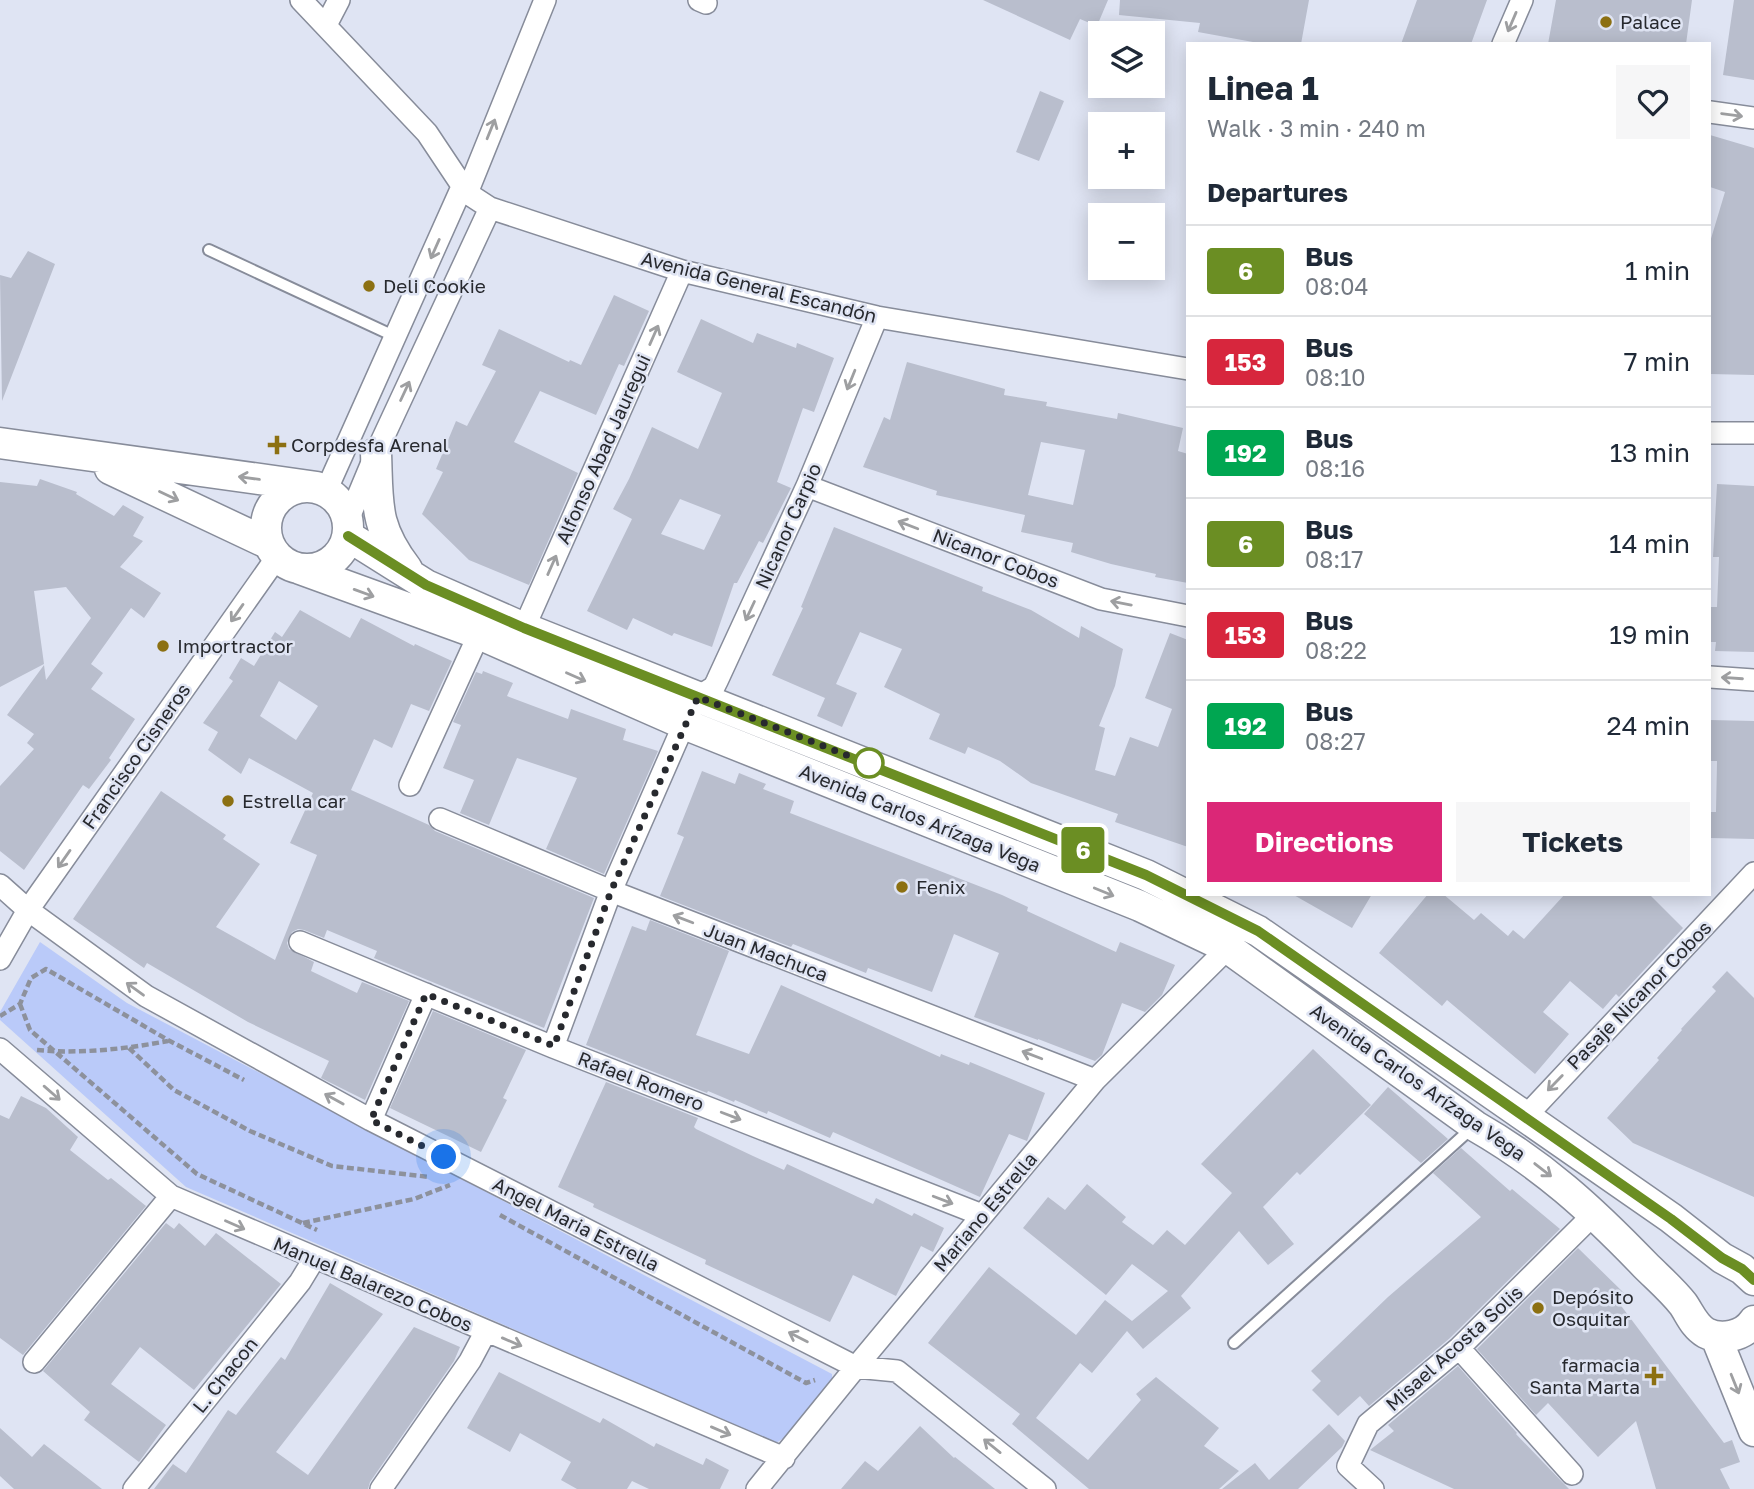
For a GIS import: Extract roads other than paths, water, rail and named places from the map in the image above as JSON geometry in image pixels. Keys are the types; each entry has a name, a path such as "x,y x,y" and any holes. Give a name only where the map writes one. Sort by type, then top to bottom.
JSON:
{"street":[{"name":"Avenida General Escandón","path":"301,0 427,133 465,190 491,208 682,271 877,317 1186,369"},
{"path":"326,26 339,0"},
{"path":"321,489 465,190 545,0"},
{"path":"1504,42 1522,0"},
{"path":"1711,112 1754,118"},
{"path":"348,528 340,503 321,489 288,491 272,504 264,523 281,556 316,569 331,562 342,550 376,453 491,208"},
{"name":"Alfonso Abad Jauregui","path":"524,628 682,271"},
{"name":"Nicanor Carpio","path":"554,1046 611,891 684,724 698,697 714,687 717,681 807,486 877,317"},
{"path":"1711,433 1754,433"},
{"name":"Avenida Carlos Arízaga Vega","path":"0,443 321,489"},
{"path":"376,453 378,504 386,538 408,570 426,585"},
{"name":"Avenida Carlos Arízaga Vega","path":"85,457 281,556 479,634 684,724 1140,906 1228,948 1475,1126 1534,1163 1595,1213 1682,1303 1698,1327 1716,1336 1754,1431"},
{"name":"Nicanor Cobos","path":"807,486 1101,599 1186,616"},
{"name":"Avenida Carlos Arízaga Vega","path":"348,528 426,585 524,628 780,727 1146,875 1186,895"},
{"name":"Francisco Cisneros","path":"0,959 28,910 281,556"},
{"path":"410,785 479,634"},
{"path":"1711,677 1754,680"},
{"name":"Juan Machuca","path":"440,819 611,891 1095,1080"},
{"name":"Pasaje Nicanor Cobos","path":"1525,1117 1754,873"},
{"name":"Angel Maria Estrella","path":"0,885 28,910 146,996 371,1120 856,1367 897,1371 1045,1489"},
{"name":"Avenida Carlos Arízaga Vega","path":"1188,896 1258,931 1671,1219 1722,1258 1753,1276"},
{"name":"Rafael Romero","path":"300,942 554,1046 982,1215"},
{"name":"Mariano Estrella","path":"757,1489 1095,1080 1228,948"},
{"path":"371,1120 426,994"},
{"name":"Manuel Balarezo Cobos","path":"5,1053 171,1196 784,1458"},
{"path":"34,1362 171,1196"},
{"name":"Misael Acosta Solis","path":"1373,1489 1348,1466 1368,1424 1459,1348 1595,1213"},
{"name":"L. Chacon","path":"134,1489 300,1282 314,1259"},
{"path":"1716,1336 1729,1337 1753,1326"},
{"path":"381,1489 470,1360 486,1331"},
{"path":"1459,1348 1572,1474"}],"lane":[{"path":"209,250 396,337"},
{"path":"1234,1343 1475,1126"}],"place":[{"name":"Palace","path":"1606,22"},
{"name":"Deli Cookie","path":"369,286"},
{"name":"Corpdesfa Arenal","path":"277,445"},
{"name":"Importractor","path":"163,646"},
{"name":"Estrella car","path":"228,801"},
{"name":"Fenix","path":"902,887"},
{"name":"Depósito Osquitar","path":"1538,1308"},
{"name":"farmacia Santa Marta","path":"1654,1376"}]}
